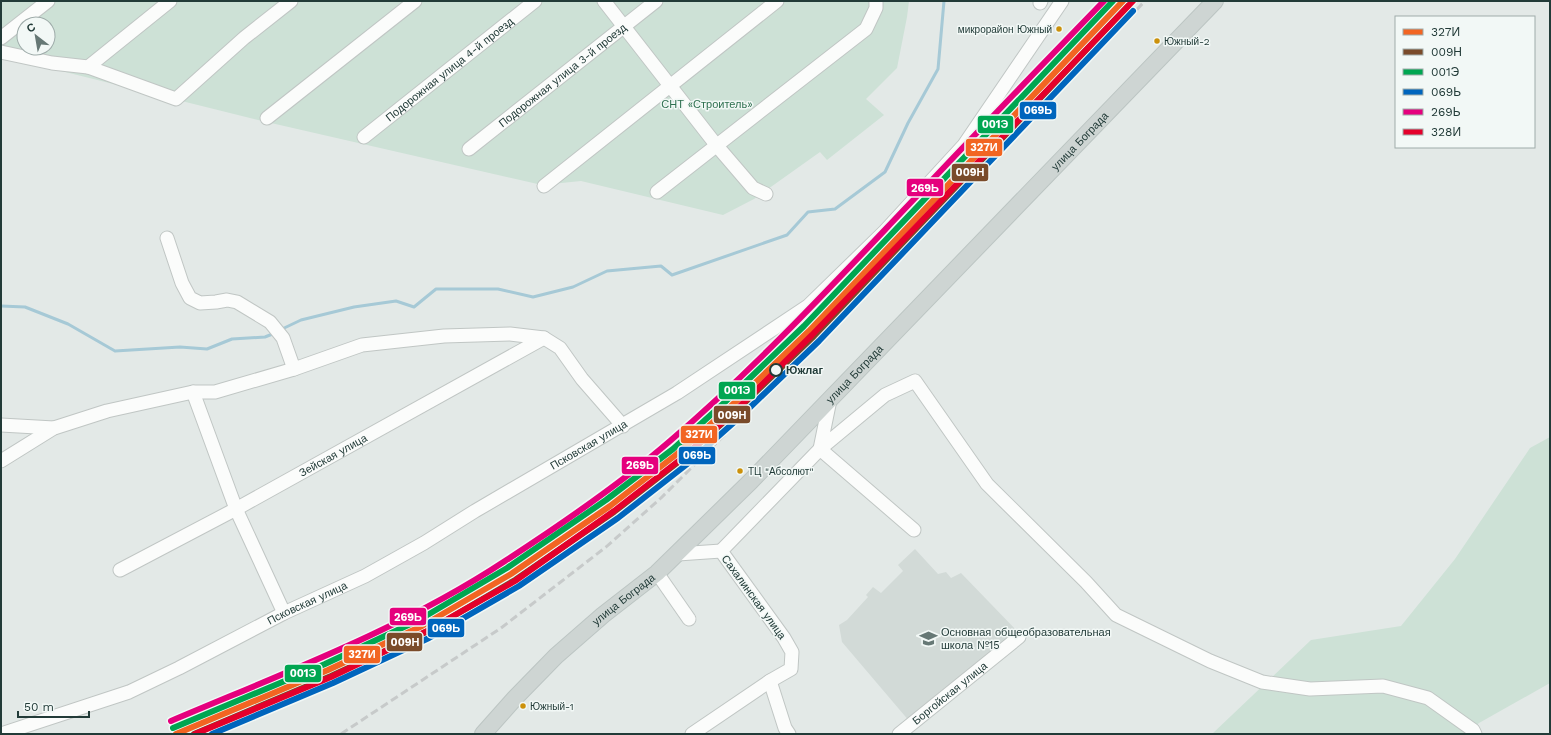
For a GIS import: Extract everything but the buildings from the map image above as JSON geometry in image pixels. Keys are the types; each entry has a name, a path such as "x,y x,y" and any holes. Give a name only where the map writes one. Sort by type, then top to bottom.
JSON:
{"main road":[{"name":"улица Бограда","path":"483,734 515,698 556,656 603,615 658,573 678,554 830,400 1215,1"}],"street":[{"path":"1,38 48,1"},
{"path":"88,67 170,1"},
{"path":"1,52 52,63 88,67 176,99 244,38 291,1"},
{"path":"266,118 415,1"},
{"name":"Подорожная улица 4-й проезд","path":"364,137 535,1"},
{"path":"604,1 717,146 753,188 766,194"},
{"name":"Подорожная улица 3-й проезд","path":"469,149 656,1"},
{"path":"544,186 777,1"},
{"name":"Псковская улица","path":"1,734 129,692 179,668 284,613 365,576 424,543 475,511 622,426 721,364 808,306 885,231 964,145 1062,1"},
{"path":"657,192 866,29 876,4"},
{"path":"167,238 182,283 190,298 200,303 227,300 237,302 270,322 283,338 294,369"},
{"path":"1,461 54,428 107,411 193,392 215,392 294,369 362,345 444,336 503,334 544,338 560,348 582,379 622,426"},
{"name":"Зейская улица","path":"120,570 236,509 544,338"},
{"name":"Сахалинская улица","path":"692,734 790,669 792,652 784,638 721,551 820,449 885,395 915,381 987,484 1086,582 1116,615 1210,661 1262,682 1310,689 1384,686 1428,698 1473,730 1475,734"},
{"path":"193,392 236,509 284,613"},
{"path":"830,400 820,449 914,530"},
{"path":"1,425 54,428"},
{"path":"678,554 721,551"},
{"path":"658,573 689,619"},
{"name":"Боргойская улица","path":"899,734 1019,637"},
{"path":"770,681 785,728 789,734"}],"shaded area":[{"name":"Основная общеобразовательная школа №15","path":"915,549 938,574 946,572 951,578 961,573 1020,634 910,722 842,642 839,625 847,620 868,597 866,595 873,587 881,593 903,571 898,565"}],"green space":[{"name":"СНТ «Строитель»","path":"1,1 909,1 897,68 866,99 884,115 827,160 820,152 754,199 723,215 581,181 542,185 258,120 1,56"},
{"path":"1550,437 1550,683 1479,723 1467,734 1212,734 1311,640 1401,626 1455,559 1530,448"}],"waterway":[{"path":"280,330 301,320 354,307 396,301 414,307 436,289 498,289 533,297 573,287 607,271 661,266 672,275 787,235 808,212 835,209 885,172 908,123 938,69 944,1"},
{"path":"1,306 25,307 68,324 115,351 180,347 207,349 232,339 265,337 275,333"}],"railway":[{"path":"341,734 501,628 606,547 661,498 819,341 1145,1"}],"transit line":[{"name":"269Ь","path":"171,721 342,648 425,608 505,561 590,504 631,473 703,412 766,352 1104,1"},
{"name":"001Э","path":"173,728 325,664 419,620 507,568 606,500 673,449 725,402 804,326 1113,1"},
{"name":"327И","path":"176,734 328,670 422,626 511,574 610,506 677,454 730,407 809,331 1123,1"},
{"name":"328И","path":"195,734 331,677 425,632 515,581 614,511 681,459 735,411 812,335 1133,1"},
{"name":"009Н","path":"194,734 331,676 426,632 515,580 614,512 681,460 735,412 814,336 1128,6"},
{"name":"069Ь","path":"212,734 333,683 429,638 519,586 618,518 686,465 740,417 819,341 1133,11"}],"place":[{"name":"микрорайон Южный","path":"1059,29"},
{"name":"Южный-2","path":"1157,41"},
{"name":"Южлаг","path":"776,370"},
{"name":"ТЦ \"Абсолют\"","path":"740,471"},
{"name":"Основная общеобразовательная школа №15","path":"928,638"},
{"name":"Южный-1","path":"523,706"}]}
